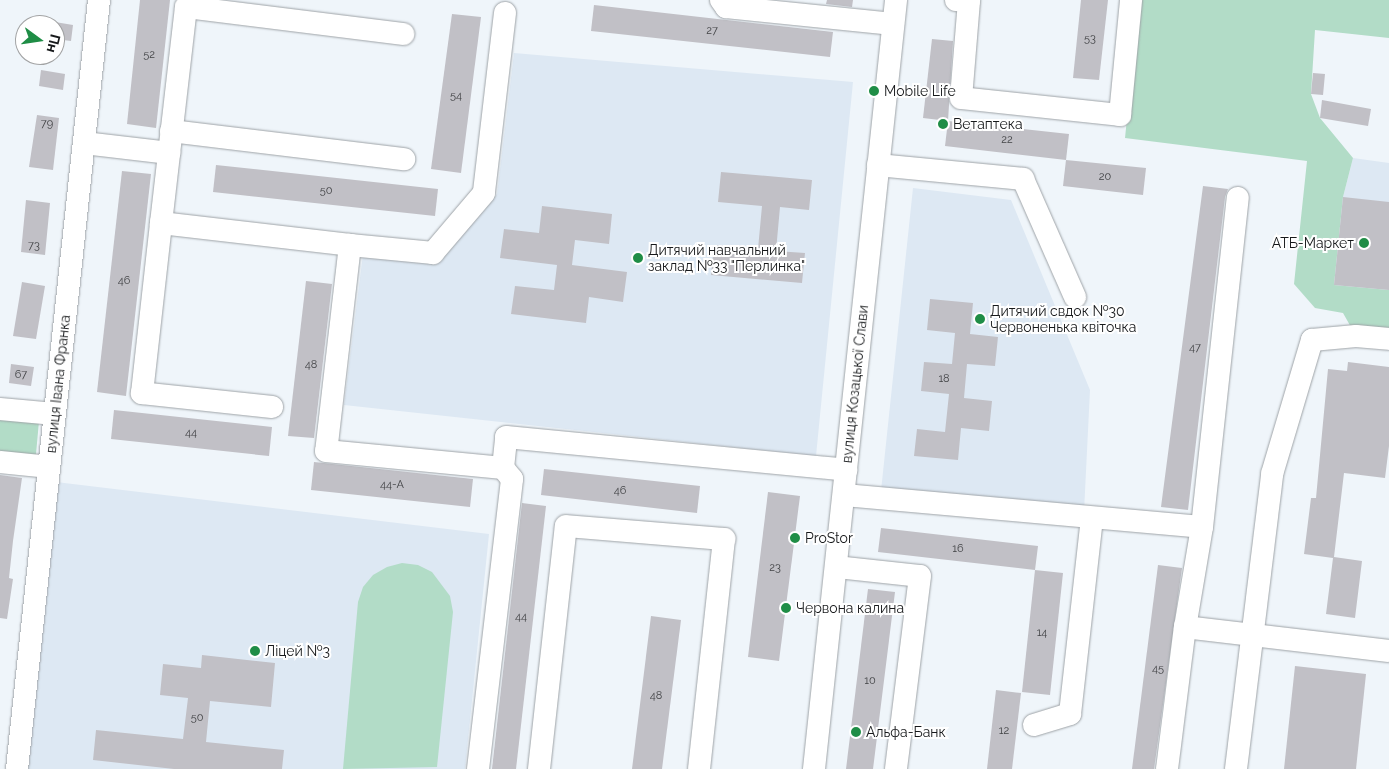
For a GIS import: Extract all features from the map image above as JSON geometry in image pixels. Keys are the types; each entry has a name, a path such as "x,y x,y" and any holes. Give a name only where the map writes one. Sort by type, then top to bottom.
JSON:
{"street":[{"name":"вулиця Івана Франка","path":"17,769 100,0"},
{"path":"721,0 726,7 894,24"},
{"name":"вулиця Козацької Слави","path":"814,769 896,0"},
{"path":"956,0 969,2 961,98 1120,115 1131,0"},
{"path":"272,407 142,393 186,7 404,34"},
{"path":"161,223 433,253 484,193 505,13"},
{"path":"171,130 404,159"},
{"path":"84,143 169,153"},
{"path":"878,165 1023,180 1075,297"},
{"path":"1167,769 1185,627 1202,527 1238,198"},
{"path":"350,245 326,451 503,468"},
{"path":"1236,769 1250,634 1272,474 1312,340 1356,336 1389,339"},
{"path":"0,409 55,414"},
{"path":"478,769 512,479 503,468 506,437 846,470"},
{"path":"0,462 49,467"},
{"path":"844,496 1202,527"},
{"path":"1034,725 1070,714 1092,518"},
{"path":"539,769 566,526 724,539 699,769"},
{"path":"836,567 920,576 896,769"},
{"path":"1185,627 1389,651"}],"shaded area":[{"name":"Дитячий навчальний заклад №33 \"Перлинка\"","path":"514,53 853,82 816,456 344,405 363,254 438,262 497,194"},
{"name":"АТБ-Маркет","path":"1353,158 1389,163 1389,290 1334,285 1343,197"},
{"name":"Дитячий свдок №30 Червоненька квіточка","path":"913,188 1011,200 1090,390 1084,512 881,491"},
{"name":"Ліцей №3","path":"56,482 489,534 465,769 18,769"}],"green space":[{"path":"1139,0 1389,0 1389,38 1315,30 1311,94 1320,118 1353,158 1343,197 1334,285 1389,290 1389,339 1356,336 1343,313 1315,308 1294,284 1307,161 1125,138"},
{"path":"0,416 39,421 35,465 0,462"},
{"path":"402,563 418,565 432,572 450,596 453,612 437,767 343,769 358,602 363,587 373,575 387,567"}],"building":[{"path":"140,0 170,0 156,128 127,124"},
{"path":"827,0 853,0 852,7 826,4"},
{"path":"1081,0 1108,0 1099,80 1073,78"},
{"path":"594,5 833,32 830,57 591,31"},
{"path":"452,14 481,17 461,173 431,169"},
{"path":"65,24 73,25 71,41 65,40"},
{"path":"932,39 953,41 948,121 923,118"},
{"path":"41,70 65,74 63,90 39,86"},
{"path":"1313,73 1325,74 1323,95 1311,94"},
{"path":"1322,100 1371,109 1368,126 1320,118"},
{"path":"37,115 59,118 53,170 29,167"},
{"path":"948,121 1069,134 1066,160 945,146"},
{"path":"1066,160 1146,168 1143,195 1063,186"},
{"path":"216,165 438,189 435,216 213,192"},
{"path":"122,171 151,174 126,396 97,392"},
{"path":"721,172 812,180 809,210 780,207 776,251 805,253 802,283 711,275 714,245 758,249 762,206 718,202"},
{"path":"1203,186 1228,189 1225,197 1188,510 1161,507"},
{"name":"АТБ-Маркет","path":"1343,197 1389,202 1389,290 1334,285"},
{"path":"26,200 50,203 45,255 21,252"},
{"path":"542,206 612,214 609,244 575,240 572,265 627,272 623,302 589,297 586,323 511,314 515,286 554,290 557,265 500,258 504,229 539,233"},
{"path":"306,281 332,284 314,438 288,436"},
{"path":"22,282 45,286 36,339 13,336"},
{"path":"930,299 973,303 970,334 998,337 995,366 967,364 964,398 992,401 989,431 961,428 958,460 914,456 917,429 945,432 949,394 921,391 924,362 952,364 955,333 927,330"},
{"path":"1348,362 1389,367 1389,446 1385,478 1344,473 1334,557 1362,561 1355,618 1326,614 1333,558 1304,554 1311,498 1316,498 1328,369 1347,371"},
{"path":"11,364 34,367 31,386 9,383"},
{"path":"114,410 272,427 269,456 111,439"},
{"path":"314,462 473,479 470,507 311,490"},
{"path":"544,469 700,486 697,513 541,495"},
{"path":"0,475 22,478 9,578 13,579 7,619 0,618"},
{"path":"768,492 800,496 779,661 748,657"},
{"path":"522,503 546,506 516,769 492,769"},
{"path":"881,528 1038,546 1035,570 878,552"},
{"path":"1158,565 1182,568 1154,769 1132,769"},
{"path":"1035,570 1063,573 1050,695 1022,692"},
{"path":"868,589 895,592 873,769 846,769"},
{"path":"651,616 681,620 662,769 632,769"},
{"path":"202,655 275,663 271,707 210,701 206,742 284,750 282,769 174,769 93,760 96,730 183,739 188,698 160,695 163,664 201,668"},
{"path":"1295,666 1366,674 1356,769 1284,769"},
{"path":"996,690 1021,693 1012,769 987,769"}],"place":[{"name":"Mobile Life","path":"874,91"},
{"name":"Ветаптека","path":"943,124"},
{"name":"АТБ-Маркет","path":"1364,243"},
{"name":"Дитячий навчальний заклад №33 \"Перлинка\"","path":"638,258"},
{"name":"Дитячий свдок №30 Червоненька квіточка","path":"980,319"},
{"name":"ProStor","path":"795,538"},
{"name":"Червона калина","path":"786,608"},
{"name":"Ліцей №3","path":"255,651"},
{"name":"Альфа-Банк","path":"856,732"}]}
